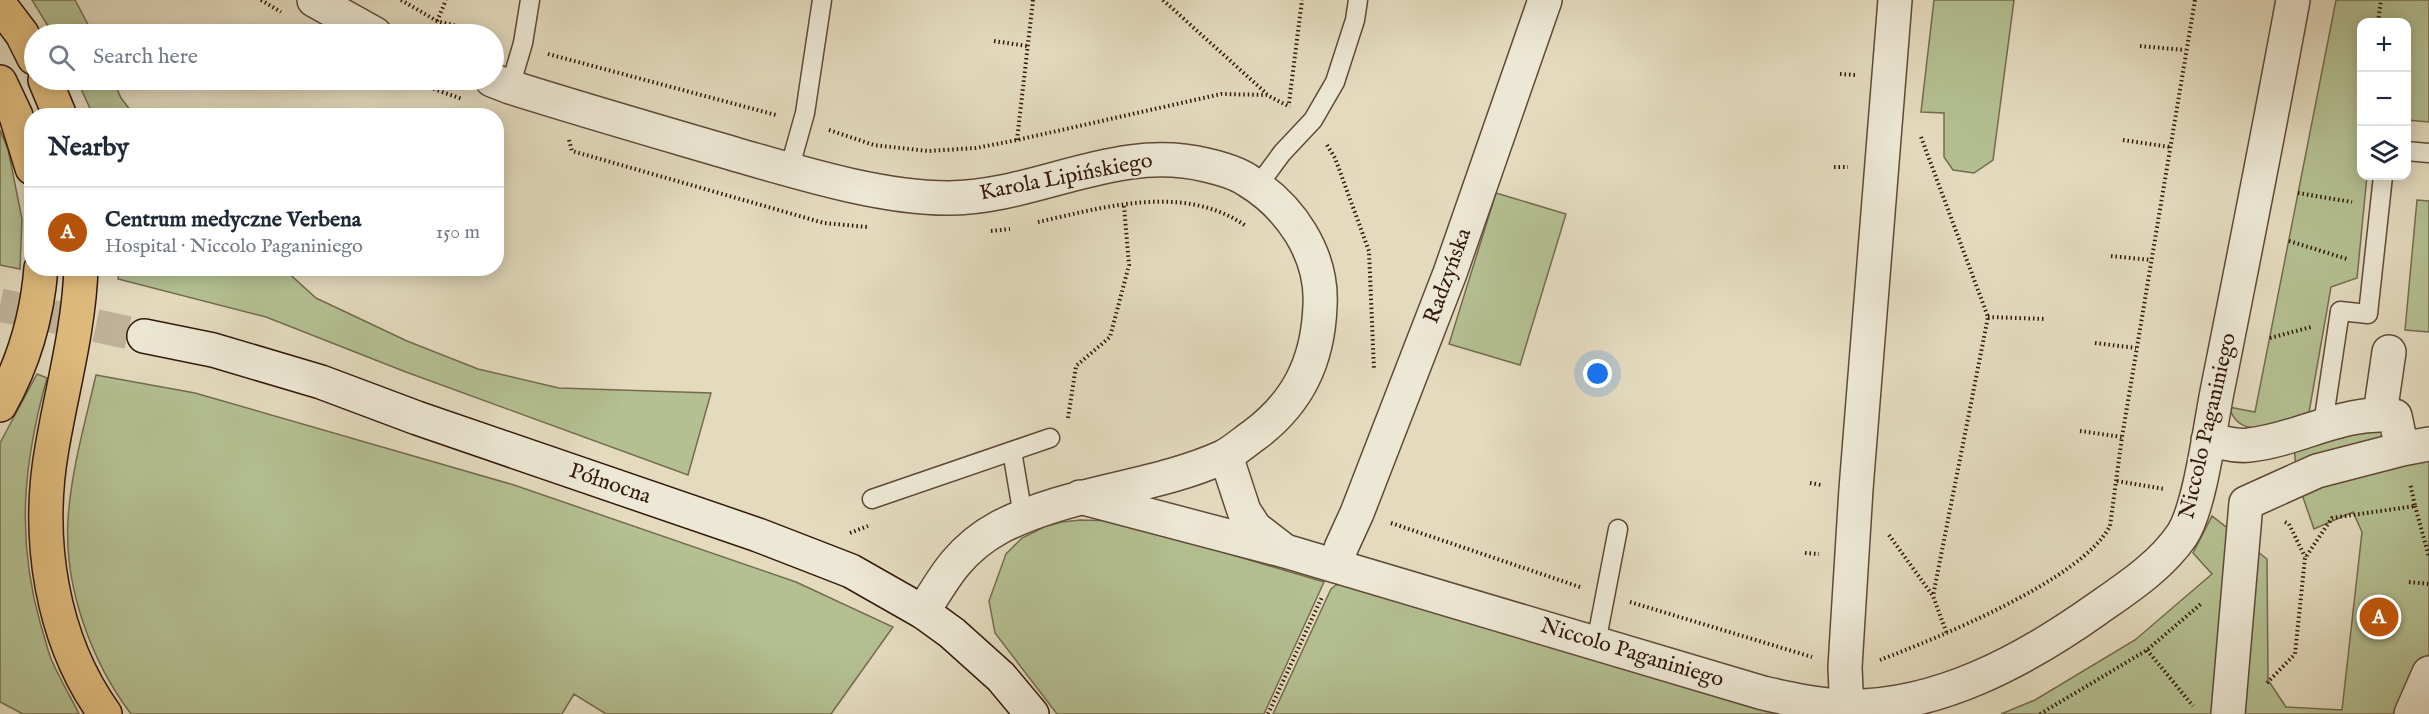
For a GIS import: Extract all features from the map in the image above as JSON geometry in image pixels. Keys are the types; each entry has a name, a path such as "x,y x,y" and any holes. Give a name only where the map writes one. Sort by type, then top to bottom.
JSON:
{"main road":[{"path":"0,5 24,38"},
{"path":"0,82 16,116 24,142"},
{"path":"49,90 57,108"},
{"path":"0,405 23,357 38,301 40,276"},
{"path":"80,276 72,340 51,449 46,519 49,563 68,645 82,676 105,714"}],"street":[{"path":"314,0 357,24"},
{"name":"Radzyńska","path":"1341,548 1357,513 1450,273 1545,0"},
{"path":"1847,710 1845,667 1856,489 1895,0"},
{"name":"Niccolo Paganiniego","path":"1080,497 1285,551 1763,693 1847,710 1927,695 1984,675 2030,652 2076,624 2127,588 2151,568 2182,534 2190,516 2208,440 2293,0"},
{"name":"Karola Lipińskiego","path":"491,90 789,170 862,187 921,197 949,198 1010,190 1124,161 1164,158 1218,168 1246,179 1293,220 1310,247 1318,272 1321,295 1320,324 1313,356 1305,379 1287,404 1262,429 1226,456 1189,470 1080,497 1023,516 998,529 968,548 946,573 923,612"},
{"name":"Północna","path":"144,336 213,350 321,382 417,418 747,531 852,572 923,612 952,633 1001,677 1032,714"},
{"path":"2380,414 2389,352"},
{"path":"2208,440 2248,446 2293,435 2323,424 2380,414 2395,416 2416,447 2317,471 2246,503 2228,714"},
{"name":"Niccolo Paganiniego","path":"1226,456 1244,511 1255,528 1285,551"},
{"path":"2411,714 2429,673"}],"lane":[{"path":"504,71 523,43 530,0"},
{"path":"789,170 802,122 822,0"},
{"path":"1257,187 1282,153 1313,120 1335,82 1355,20 1358,0"},
{"path":"2411,151 2429,153"},
{"path":"2323,424 2340,311 2368,314 2383,180"},
{"path":"872,499 1050,438"},
{"path":"1012,451 1023,516"},
{"path":"1596,643 1618,529"}],"path":[{"path":"401,0 437,21 449,24"},
{"path":"437,21 446,0"},
{"path":"523,43 549,54 802,122 874,145 928,151 976,148 1017,140 1032,0"},
{"path":"1163,0 1267,95"},
{"path":"1289,107 1302,0"},
{"path":"1874,663 1947,634 2058,576 2104,538 2110,526 2136,348 2195,0"},
{"path":"2379,18 2381,0"},
{"path":"994,42 1028,46"},
{"path":"2140,46 2185,50"},
{"path":"567,132 572,151 824,224 871,227"},
{"path":"1920,136 1988,317 1933,596"},
{"path":"2123,140 2170,147"},
{"path":"2298,193 2380,206"},
{"path":"1033,223 1158,201 1200,205 1235,218 1251,229"},
{"path":"1076,366 1110,337 1129,265 1124,206"},
{"path":"987,231 1022,226"},
{"path":"2289,241 2373,267"},
{"path":"2111,256 2151,260"},
{"path":"1988,317 2046,319"},
{"path":"2270,338 2338,320"},
{"path":"2095,343 2136,348"},
{"path":"2080,431 2122,437"},
{"path":"2416,447 2415,506 2429,557"},
{"path":"1856,489 1933,596 1947,634"},
{"path":"2262,688 2295,654 2305,558 2332,518 2415,506"},
{"path":"842,537 875,523"},
{"path":"2289,524 2305,558"},
{"path":"2040,714 2147,650 2224,584 2241,564"},
{"path":"2409,582 2429,584"},
{"path":"1268,714 1324,591"},
{"path":"2147,650 2199,714"}],"green space":[{"path":"32,0 75,0 88,24 47,24"},
{"path":"1934,0 2014,0 1993,160 1974,173 1953,170 1944,157 1944,113 1921,112"},
{"path":"2336,0 2429,0 2429,122 2411,120 2411,18 2357,18 2357,180 2367,180 2357,278 2331,287 2308,418 2274,427 2251,428 2242,425 2234,418 2229,407 2255,412"},
{"path":"82,90 117,90 129,108 90,108"},
{"path":"0,130 8,149 22,219 20,269 0,265"},
{"path":"1496,193 1566,214 1520,365 1449,344"},
{"path":"2417,200 2429,201 2429,332 2405,330"},
{"path":"119,276 292,276 316,298 407,341 478,369 559,388 711,393 688,475 406,372 266,317 118,279"},
{"path":"37,374 47,378 32,441 28,471 26,532 28,563 33,594 49,652 79,714 23,714 0,702 0,443"},
{"path":"96,375 195,393 514,485 796,582 893,627 831,714 606,714 574,694 562,714 131,714 92,647 76,597 68,545 72,483"},
{"path":"2380,414 2429,444 2429,714 2001,714 2035,700 2135,640 2212,574 2193,553 2212,516 2267,559 2268,680 2286,707 2342,710 2362,532 2353,512 2314,529 2297,480 2293,435"},
{"path":"1080,520 1118,521 1324,582 1264,714 1057,714 995,633 989,601 1006,554 1022,538 1044,527"},
{"path":"1342,584 1784,714 1273,714 1331,589"}],"tunnel":[{"path":"0,305 144,336"}],"place":[{"name":"Centrum medyczne Verbena","path":"2379,617"}]}
